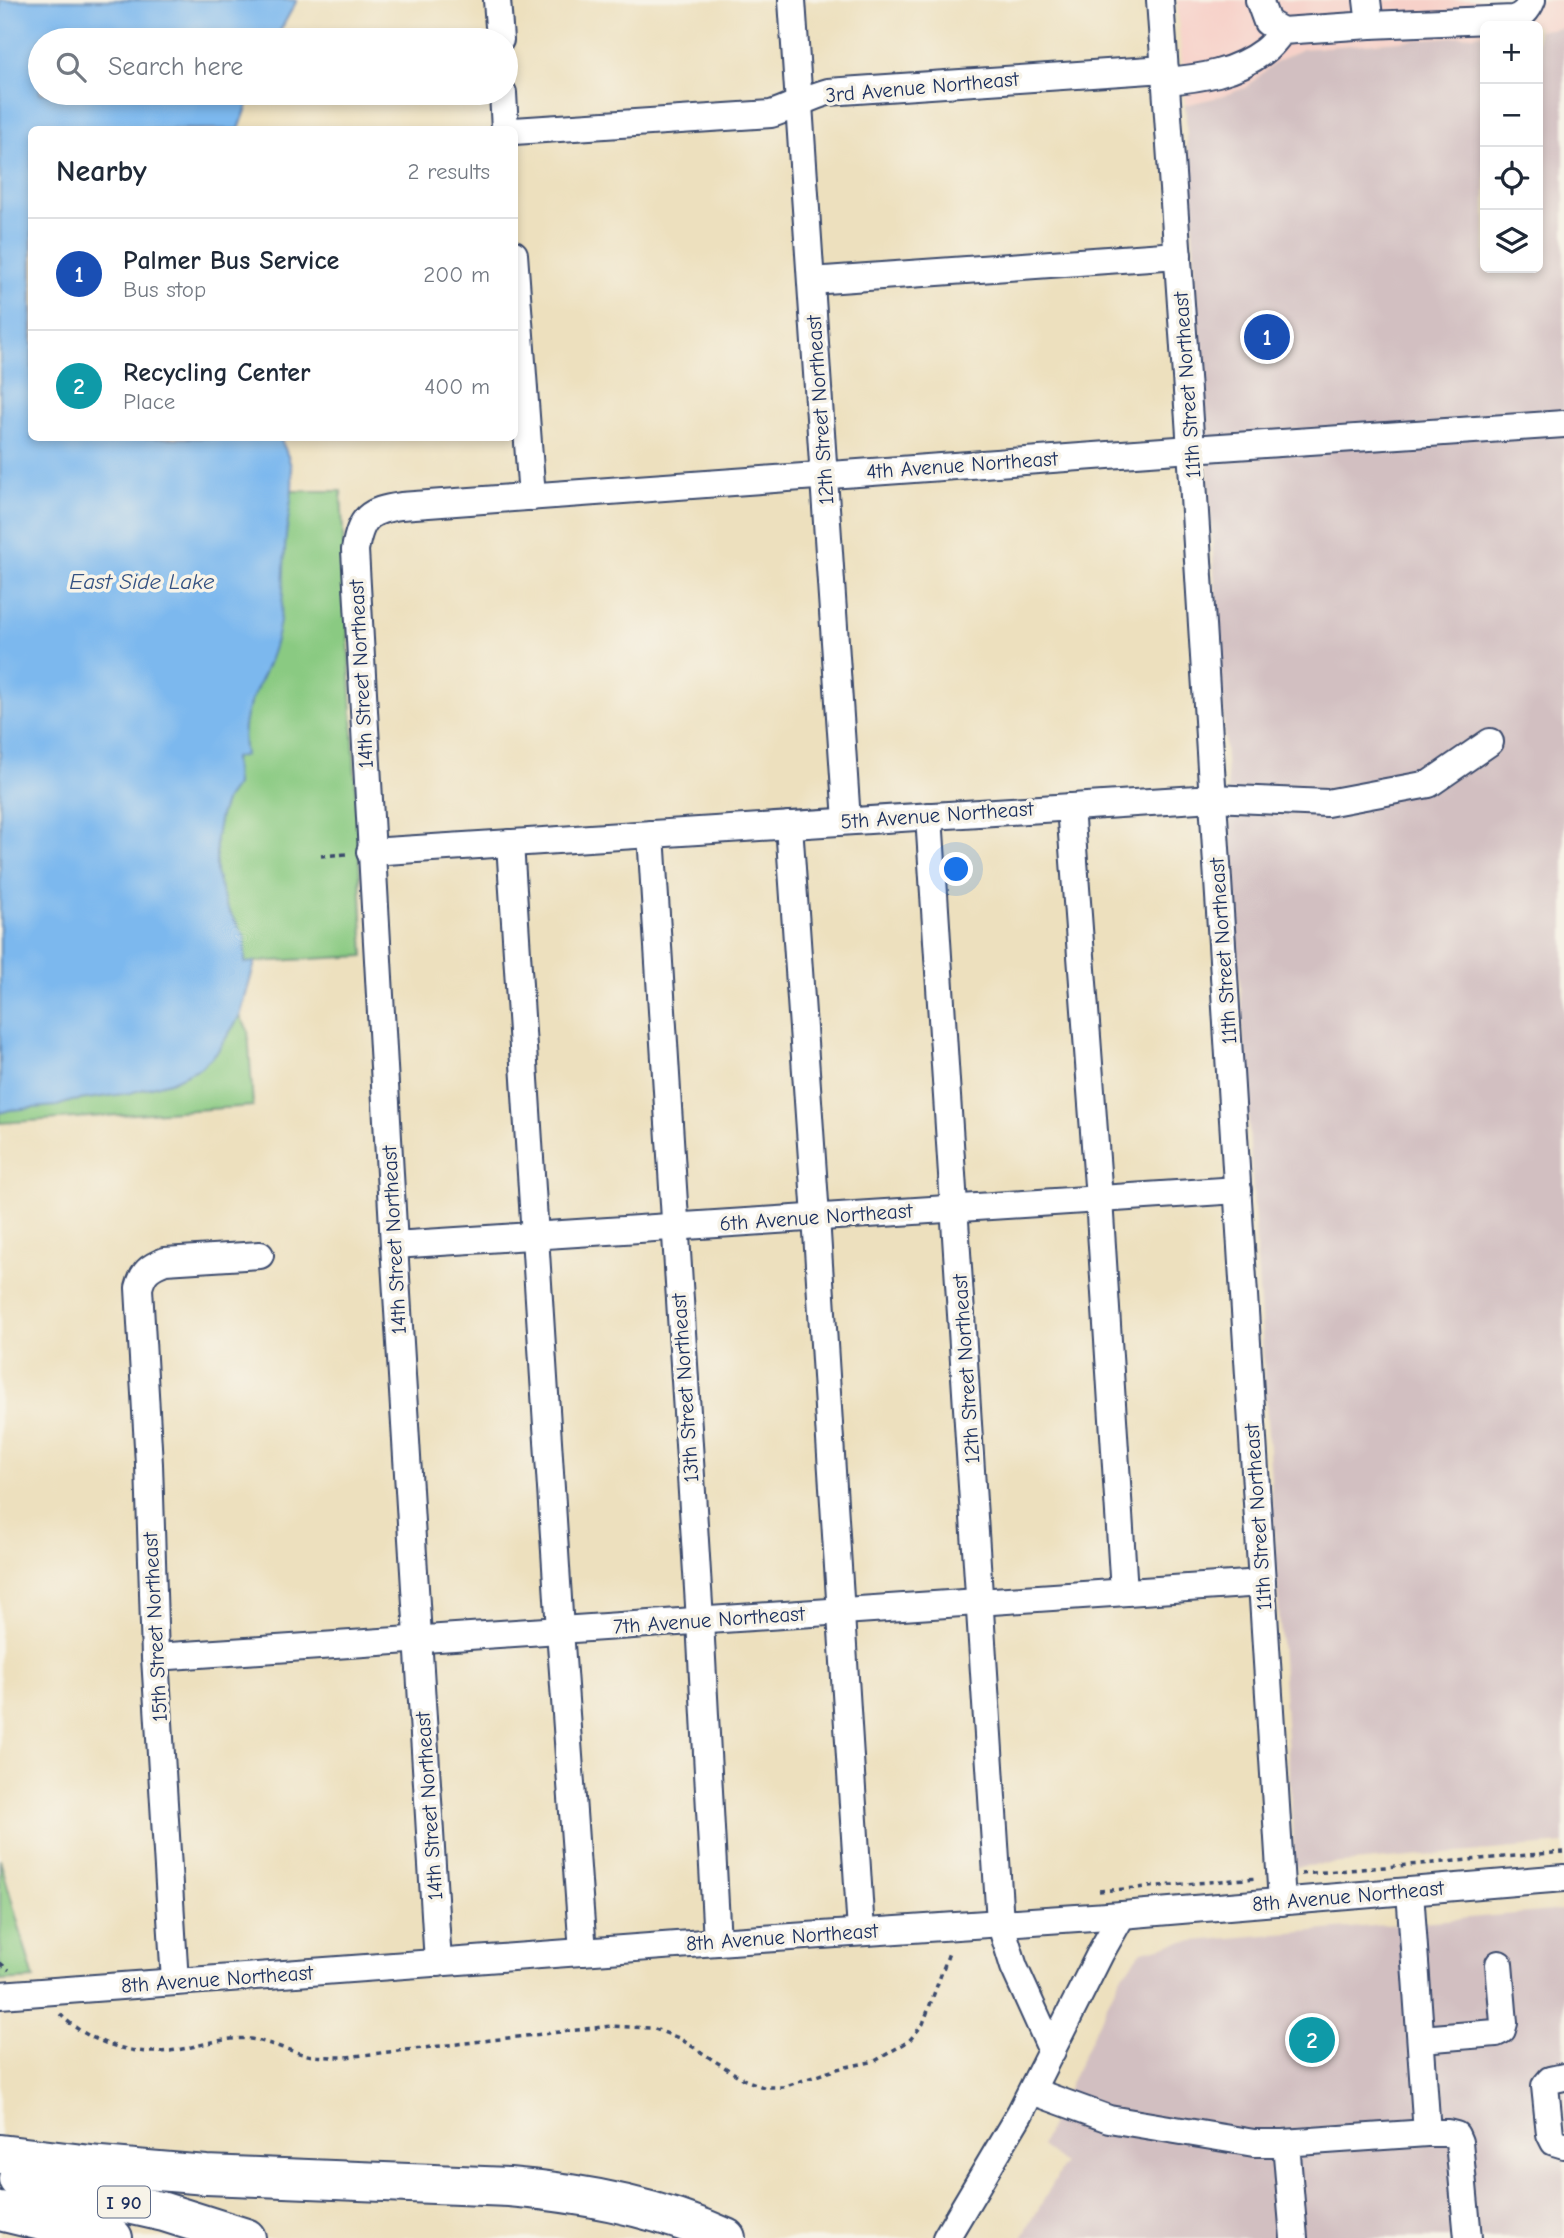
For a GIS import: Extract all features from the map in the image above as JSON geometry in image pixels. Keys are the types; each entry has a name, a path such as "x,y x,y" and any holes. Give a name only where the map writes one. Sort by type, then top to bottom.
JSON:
{"highway":[{"path":"0,2154 206,2175 482,2185 548,2190 623,2203 666,2215 726,2238"},
{"name":"I 90","path":"0,2176 164,2212 246,2238"},
{"name":"I 90","path":"0,2211 113,2238"}],"street":[{"path":"497,0 499,28"},
{"name":"12th Street Northeast","path":"792,0 848,821"},
{"name":"11th Street Northeast","path":"1160,0 1191,449 1282,1902"},
{"path":"1259,0 1267,22 1282,31 1368,13 1513,19 1520,17 1529,8 1532,0"},
{"name":"3rd Avenue Northeast","path":"518,131 771,114 828,92 1165,75 1203,78 1239,67 1265,51 1282,31"},
{"path":"504,105 505,126"},
{"path":"811,281 1178,256"},
{"path":"518,308 532,497"},
{"name":"4th Avenue Northeast","path":"364,519 383,509 401,506 1564,424"},
{"name":"14th Street Northeast","path":"364,519 358,530 355,550 370,852 438,1963"},
{"name":"5th Avenue Northeast","path":"370,852 1213,798 1327,803 1429,784 1490,742"},
{"path":"1070,807 1124,1592"},
{"name":"12th Street Northeast","path":"929,816 1000,1922 1014,1967 1052,2051"},
{"path":"789,825 861,1932"},
{"name":"13th Street Northeast","path":"651,834 718,1942"},
{"path":"510,843 583,1952"},
{"name":"6th Avenue Northeast","path":"394,1245 1238,1190"},
{"name":"15th Street Northeast","path":"175,1982 155,1657 149,1464 139,1299 143,1273 165,1261 260,1255"},
{"name":"7th Avenue Northeast","path":"155,1657 1262,1583"},
{"name":"8th Avenue Northeast","path":"0,1995 1122,1915 1564,1878"},
{"path":"1410,1891 1427,2133"},
{"path":"946,2238 988,2171 1032,2091 1122,1915"},
{"path":"962,1925 987,1942 1014,1967"},
{"path":"1421,2039 1496,2033 1502,2030 1504,2024 1499,1964"},
{"path":"1564,2077 1550,2080 1545,2086 1550,2134 1554,2142 1564,2145"},
{"path":"1032,2091 1109,2119 1254,2143 1427,2133 1456,2135 1459,2142 1468,2238"},
{"path":"1286,2143 1294,2238"}],"path":[{"path":"39,1992 74,2028 95,2039 136,2051 168,2051 225,2040 250,2039 312,2056 345,2057 611,2026 652,2028 679,2038 743,2079 763,2087 783,2087 837,2069 875,2061 909,2041 923,2024 962,1925"}],"shaded area":[{"path":"1177,0 1563,0 1564,28 1543,30 1543,21 1480,21 1480,34 1302,49 1276,62 1245,88 1185,105"},
{"path":"1564,28 1564,1844 1295,1867 1185,105 1245,88 1276,62 1302,49 1480,34 1480,273 1543,273 1543,30"},
{"path":"1564,1910 1564,2238 1022,2238 1064,2164 1041,2146 1119,1979 1142,1951 1182,1942"}],"green space":[{"name":"East Side Lake","path":"0,0 297,0 282,28 28,28 28,105 248,105 240,126 28,126 28,441 281,441 292,472 292,491 341,491 364,956 255,962 240,1016 248,1030 253,1106 0,1123"},
{"path":"0,1859 34,1979 0,1981"}],"water":[{"name":"East Side Lake","path":"0,0 297,0 282,28 28,28 28,105 248,105 240,126 28,126 28,441 282,441 292,473 292,489 282,609 276,638 247,713 243,739 245,755 234,758 236,785 226,799 216,837 216,873 226,906 245,937 245,963 255,962 240,1016 217,1052 200,1068 170,1082 130,1093 0,1113"}],"place":[{"name":"Palmer Bus Service","path":"1267,337"},
{"name":"Recycling Center","path":"1312,2040"}]}
